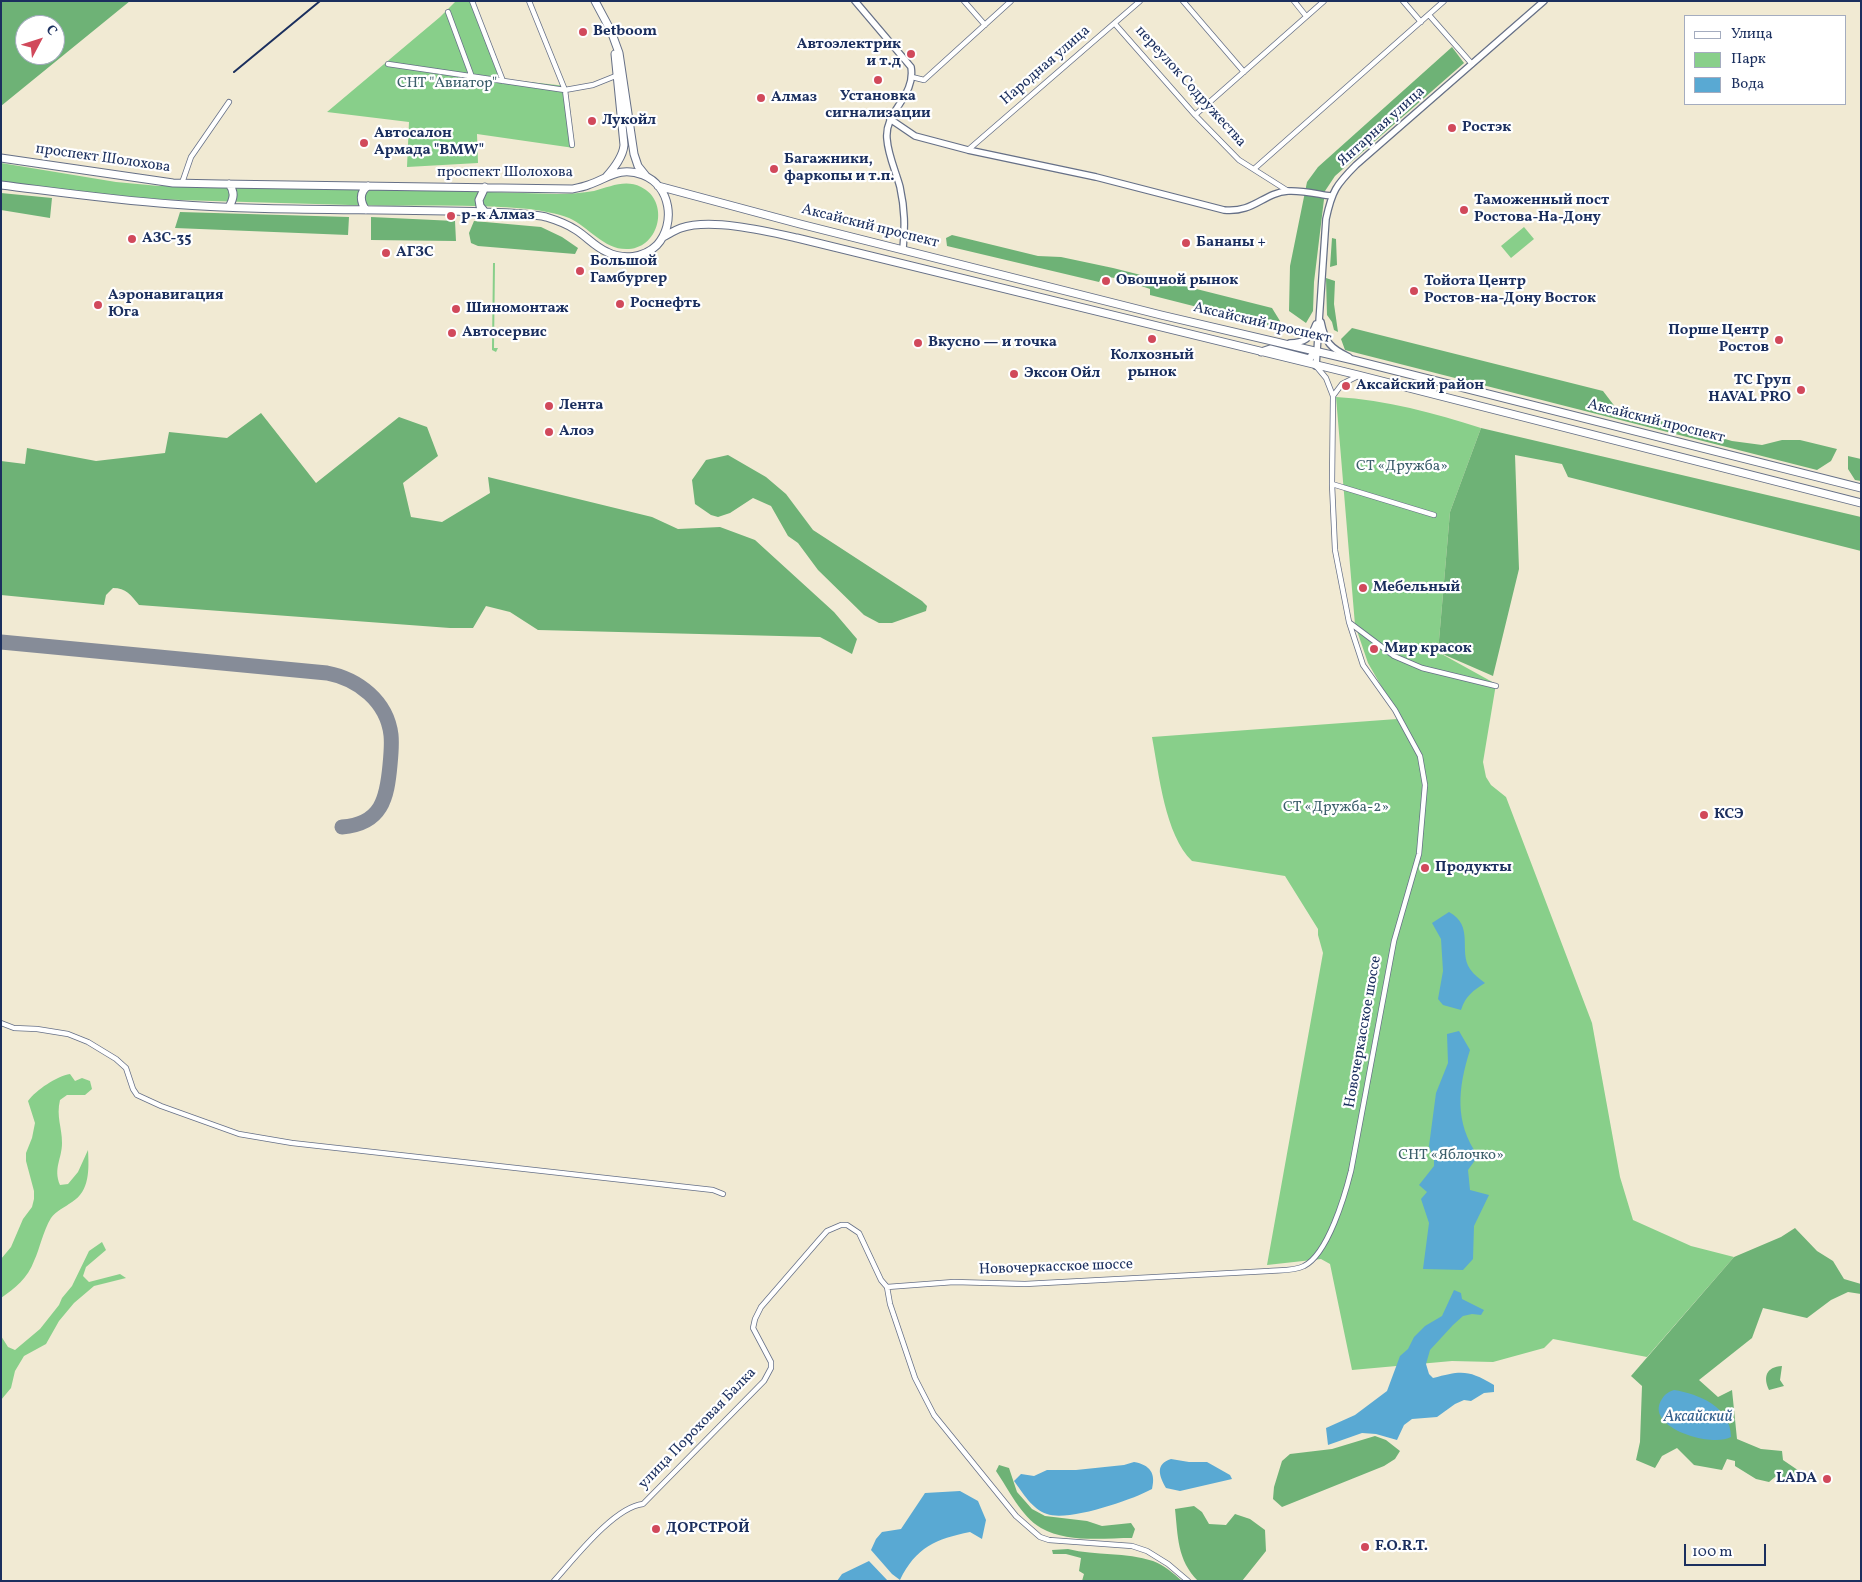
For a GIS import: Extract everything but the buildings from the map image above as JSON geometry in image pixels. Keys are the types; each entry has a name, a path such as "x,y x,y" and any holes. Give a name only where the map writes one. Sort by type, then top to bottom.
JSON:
{"main road":[{"path":"1,185 172,204 229,207 485,212 545,217 566,224 607,252 622,257 645,253 663,237 669,223 668,204 658,186 638,166 634,154 619,53 611,31 595,1"},
{"path":"606,177 617,164 624,150 618,75 611,31"},
{"name":"проспект Шолохова","path":"1,158 182,183 572,189 589,185 621,172 634,172 646,176"},
{"path":"229,184 234,192 234,197 229,207"},
{"path":"366,210 361,197 368,186"},
{"name":"Аксайский проспект","path":"658,186 800,224 1161,315 1285,343 1861,488"},
{"path":"485,187 479,200 480,206 485,212"},
{"name":"Аксайский проспект","path":"663,237 680,228 694,225 746,227 954,275 1861,503"},
{"path":"1261,352 1270,349 1309,359 1316,351"}],"street":[{"path":"472,1 503,81"},
{"path":"528,1 565,90 572,146"},
{"path":"856,1 910,67 912,78 902,101 890,118 886,138 900,188 905,217 903,249"},
{"path":"964,1 985,25"},
{"path":"912,78 924,80 1011,1"},
{"name":"Народная улица","path":"968,150 1140,1"},
{"path":"1184,1 1244,72"},
{"path":"1294,1 1306,16"},
{"path":"1195,115 1324,1"},
{"path":"1403,1 1421,22"},
{"path":"1254,169 1444,1"},
{"name":"Янтарная улица","path":"1316,366 1326,219 1335,187 1356,165 1544,1"},
{"path":"448,12 472,77"},
{"path":"1429,15 1472,64"},
{"name":"переулок Содружества","path":"1115,24 1195,115 1239,160 1288,191 1331,196"},
{"path":"388,64 565,90 593,85 618,75"},
{"path":"182,183 191,158 229,102"},
{"path":"890,118 915,136 968,150 1096,176 1224,210 1236,211 1250,207 1273,195 1288,191"},
{"name":"Янтарная улица","path":"1285,343 1300,343 1308,338 1316,327 1319,315"},
{"name":"Янтарная улица","path":"1319,315 1323,332 1333,349 1353,360"},
{"path":"1316,366 1326,378 1333,396"},
{"path":"1333,396 1342,384 1358,376"},
{"name":"Новочеркасское шоссе","path":"887,1287 954,1282 1025,1284 1269,1271 1302,1267 1309,1262 1328,1236 1344,1199 1351,1171 1394,942 1420,854 1425,805 1425,785 1420,756 1395,710 1363,665 1349,622 1335,550 1332,484 1333,396"},
{"path":"1332,484 1434,515"},
{"path":"1349,622 1394,656 1422,668 1496,686"},
{"path":"1,1023 14,1028 37,1029 68,1034 88,1042 116,1059 126,1068 137,1095 161,1106 239,1134 292,1143 714,1190 723,1194"},
{"name":"улица Пороховая Балка","path":"554,1581 605,1526 633,1505 643,1504 764,1381 771,1368 771,1362 754,1332 755,1319 762,1307 827,1231 840,1225 855,1228 865,1242 881,1280 887,1287"},
{"path":"887,1287 890,1304 915,1378 934,1414 1016,1516 1040,1537 1050,1540 1132,1546 1147,1550 1188,1581"}],"green space":[{"path":"1,1 130,1 65,54 65,15 15,15 15,65 51,65 1,106"},
{"name":"СНТ \"Авиатор\"","path":"456,1 473,1 503,79 566,86 574,148 477,134 478,163 407,167 409,122 327,112 440,17"},
{"path":"1452,47 1464,63 1335,176 1325,191 1314,282 1313,311 1306,323 1289,311 1290,266 1307,182 1318,167"},
{"path":"1,163 116,182 159,186 354,188 571,194 594,191 618,184 629,184 641,187 650,194 656,202 658,222 648,240 640,246 620,249 605,242 569,218 554,213 529,209 485,206 372,206 200,201 114,196 1,182"},
{"path":"1,193 52,198 50,218 1,210"},
{"path":"180,212 349,217 348,235 175,228"},
{"path":"371,217 455,221 456,241 371,240"},
{"path":"474,221 541,227 562,237 578,248 575,254 478,246 471,243 469,233"},
{"path":"1524,227 1534,239 1511,258 1501,246"},
{"path":"952,235 1038,256 1061,257 1113,268 1272,308 1280,321 1276,327 1150,295 1150,289 1121,279 1102,276 1099,282 947,246 946,238"},
{"path":"1332,238 1336,239 1337,265 1330,267"},
{"path":"493,263 495,263 494,348 498,348 496,352 492,350"},
{"path":"1326,278 1335,281 1334,304 1338,332 1334,330 1332,322 1327,315"},
{"path":"1352,328 1603,391 1616,408 1732,441 1762,445 1782,440 1800,440 1837,449 1831,461 1817,470 1345,350 1341,339"},
{"name":"СНТ «Яблочко»","path":"1336,397 1374,401 1410,408 1481,428 1450,512 1438,652 1496,684 1483,762 1486,777 1491,785 1506,797 1592,1023 1620,1177 1633,1220 1691,1246 1734,1257 1647,1357 1553,1339 1544,1348 1493,1362 1452,1361 1352,1370 1330,1264 1321,1259 1267,1265 1323,953 1318,929 1285,876 1192,861 1175,836 1169,820 1152,737 1397,719 1395,710 1368,663 1355,625"},
{"path":"261,413 316,483 399,417 427,427 438,456 403,483 411,517 442,522 490,493 488,477 652,517 678,529 720,527 755,540 834,612 857,639 852,654 820,637 538,630 510,612 486,606 473,628 450,628 139,605 128,593 118,588 113,588 106,595 104,605 1,595 1,461 25,464 27,448 96,461 165,453 169,432 227,438"},
{"path":"1481,428 1861,517 1861,551 1568,477 1562,464 1515,455 1519,569 1493,676 1438,652 1450,512"},
{"path":"728,455 766,477 786,494 813,530 922,601 927,606 926,611 892,623 879,623 864,615 818,570 798,543 788,536 771,506 753,498 730,513 718,517 711,515 695,504 692,480 706,460"},
{"path":"1848,456 1861,459 1861,481 1855,480 1848,469"},
{"path":"70,1074 75,1081 82,1078 90,1081 92,1089 85,1095 67,1095 60,1100 62,1149 57,1174 60,1185 68,1184 78,1172 88,1150 88,1172 85,1186 78,1197 51,1218 25,1278 1,1298 1,1259 11,1247 23,1219 32,1207 34,1199 34,1191 26,1161 26,1153 35,1123 28,1101 47,1084"},
{"path":"1795,1228 1817,1251 1833,1261 1844,1279 1861,1284 1861,1294 1848,1292 1831,1300 1807,1318 1763,1308 1752,1338 1699,1380 1718,1397 1732,1390 1737,1439 1761,1449 1782,1451 1783,1460 1805,1475 1806,1482 1775,1477 1769,1482 1756,1479 1735,1466 1735,1461 1727,1459 1722,1470 1694,1465 1677,1448 1662,1456 1655,1468 1636,1460 1640,1442 1642,1386 1631,1376 1734,1257 1781,1237"},
{"path":"102,1242 106,1250 86,1267 83,1276 89,1282 120,1274 126,1278 94,1286 74,1303 59,1321 46,1344 24,1356 15,1371 11,1388 1,1400 1,1336 8,1347 15,1350 40,1329 72,1286 89,1251"},
{"path":"1782,1366 1780,1380 1784,1386 1769,1390 1766,1381 1767,1373 1772,1368"},
{"path":"1375,1436 1386,1440 1400,1451 1395,1459 1384,1466 1282,1507 1273,1499 1274,1487 1282,1461 1290,1454 1332,1449"},
{"path":"999,1465 1009,1468 1017,1492 1032,1509 1045,1516 1087,1521 1102,1526 1131,1523 1135,1529 1132,1538 1074,1538 1051,1533 1041,1528 1027,1517 1016,1502 996,1471"},
{"path":"1194,1506 1202,1512 1209,1524 1226,1525 1235,1514 1250,1519 1265,1530 1266,1551 1242,1581 1198,1581 1191,1573 1182,1556 1175,1509"},
{"path":"1068,1549 1143,1558 1165,1567 1182,1581 1082,1581 1084,1574 1079,1571 1081,1558 1066,1554 1053,1554 1052,1550"}],"water":[{"path":"1449,912 1462,924 1465,954 1470,969 1485,983 1470,994 1461,1010 1443,1005 1438,999 1443,971 1441,939 1432,923"},
{"path":"1459,1031 1470,1050 1461,1091 1462,1118 1470,1143 1478,1156 1468,1170 1470,1190 1489,1195 1474,1226 1473,1259 1463,1270 1423,1269 1429,1223 1421,1199 1427,1192 1419,1185 1434,1166 1429,1146 1436,1093 1448,1063 1447,1034"},
{"path":"1454,1290 1461,1293 1462,1299 1484,1310 1481,1315 1463,1316 1430,1350 1426,1364 1429,1374 1433,1378 1458,1373 1471,1374 1494,1385 1494,1392 1484,1393 1471,1401 1464,1400 1437,1417 1412,1419 1404,1425 1397,1440 1376,1434 1362,1433 1328,1445 1326,1428 1355,1415 1387,1391 1400,1356 1408,1349 1414,1337 1425,1326 1442,1316"},
{"name":"Аксайский","path":"1674,1390 1703,1399 1720,1410 1730,1427 1731,1437 1722,1440 1709,1440 1682,1433 1670,1426 1662,1418 1659,1409 1664,1396"},
{"path":"1171,1459 1207,1462 1230,1475 1232,1479 1180,1491 1166,1488 1160,1471 1162,1464"},
{"path":"1134,1462 1144,1465 1152,1474 1152,1489 1116,1504 1084,1513 1057,1516 1042,1512 1028,1500 1014,1481 1021,1474 1034,1476 1047,1470 1076,1470 1124,1465"},
{"path":"960,1491 978,1501 986,1520 982,1539 970,1532 947,1538 928,1546 913,1560 900,1580 892,1574 871,1550 876,1539 882,1532 901,1529 925,1493"},
{"path":"869,1561 888,1581 837,1581 842,1574"}],"taxiway":[{"path":"1,642 327,673 350,680 369,694 384,712 391,735 391,750 387,788 380,807 366,821 342,827"}],"railway":[{"path":"234,72 320,1"}],"place":[{"name":"Betboom","path":"583,32"},
{"name":"Автоэлектрик и т.д","path":"911,54"},
{"name":"Установка сигнализации","path":"878,80"},
{"name":"Алмаз","path":"761,98"},
{"name":"Лукойл","path":"592,121"},
{"name":"Ростэк","path":"1452,128"},
{"name":"Автосалон Армада \"BMW\"","path":"364,143"},
{"name":"Багажники, фаркопы и т.п.","path":"774,169"},
{"name":"Таможенный пост Ростова-На-Дону","path":"1464,210"},
{"name":"р-к Алмаз","path":"451,216"},
{"name":"АЗС-35","path":"132,239"},
{"name":"Бананы +","path":"1186,243"},
{"name":"АГЗС","path":"386,253"},
{"name":"Большой Гамбургер","path":"580,271"},
{"name":"Овощной рынок","path":"1106,281"},
{"name":"Тойота Центр Ростов-на-Дону Восток","path":"1414,291"},
{"name":"Роснефть","path":"620,304"},
{"name":"Аэронавигация Юга","path":"98,305"},
{"name":"Шиномонтаж","path":"456,309"},
{"name":"Автосервис","path":"452,333"},
{"name":"Колхозный рынок","path":"1152,339"},
{"name":"Порше Центр Ростов","path":"1779,340"},
{"name":"Вкусно — и точка","path":"918,343"},
{"name":"Эксон Ойл","path":"1014,374"},
{"name":"Аксайский район","path":"1346,386"},
{"name":"ТС Груп HAVAL PRO","path":"1801,390"},
{"name":"Лента","path":"549,406"},
{"name":"Алоэ","path":"549,432"},
{"name":"Мебельный","path":"1363,588"},
{"name":"Мир красок","path":"1374,649"},
{"name":"КСЭ","path":"1704,815"},
{"name":"Продукты","path":"1425,868"},
{"name":"LADA","path":"1827,1479"},
{"name":"ДОРСТРОЙ","path":"656,1529"},
{"name":"F.O.R.T.","path":"1365,1547"}],"park label":[{"name":"СТ «Дружба»","path":"1402,467"},
{"name":"СТ «Дружба-2»","path":"1336,808"}]}
